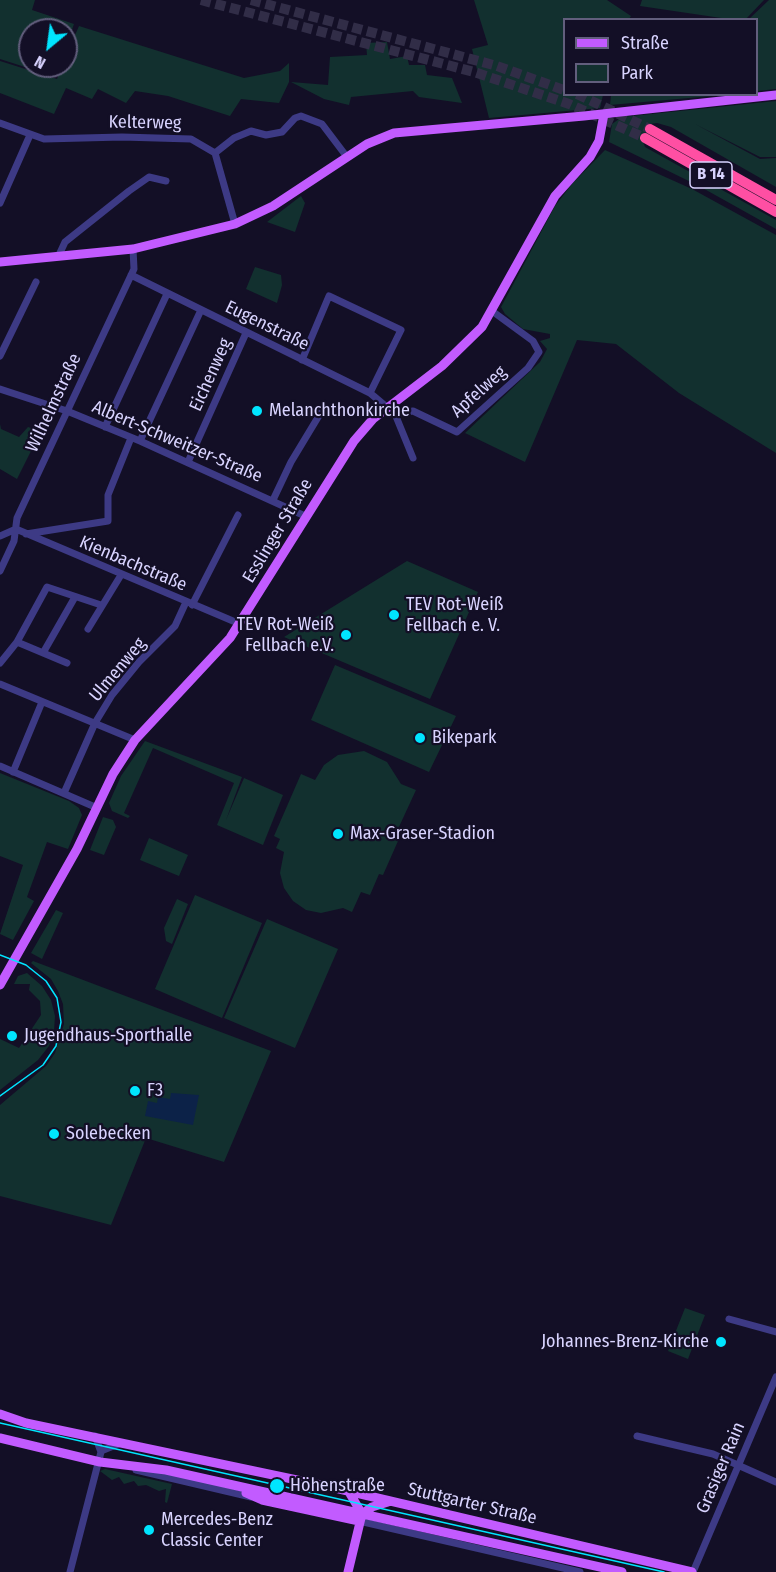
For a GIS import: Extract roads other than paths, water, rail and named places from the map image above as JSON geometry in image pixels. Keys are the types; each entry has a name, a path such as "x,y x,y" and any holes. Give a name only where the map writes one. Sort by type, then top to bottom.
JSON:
{"highway":[{"name":"B 14","path":"776,200 648,134 776,212"}],"main road":[{"path":"0,262 133,249 235,224 273,206 382,136 394,133 604,114 776,95"},
{"name":"Esslinger Straße","path":"0,985 2,974 77,849 95,807 135,740 165,704 218,651 240,624 305,516 354,441 387,407 442,366 470,340 492,311 555,196 590,157 599,141 604,114"},
{"name":"Stuttgarter Straße","path":"0,1415 99,1444 121,1443 349,1492 692,1572"},
{"name":"Stuttgarter Straße","path":"0,1437 100,1462 166,1470 214,1480 361,1518 596,1570 622,1572"},
{"path":"214,1480 262,1500 361,1518"},
{"path":"349,1492 361,1518"},
{"path":"348,1572 361,1518 372,1507 391,1502"}],"street":[{"path":"235,224 215,153 234,138 251,131 267,135 282,132 295,118 301,117 322,124 347,157"},
{"name":"Kelterweg","path":"0,123 44,139 122,137 191,139 215,153"},
{"path":"0,202 30,135"},
{"path":"59,255 65,242 149,177 166,181"},
{"name":"Wilhelmstraße","path":"0,571 16,529 17,518 131,275 134,261 133,249"},
{"name":"Eugenstraße","path":"131,275 370,393 387,407"},
{"path":"0,356 36,282"},
{"path":"105,427 167,294"},
{"path":"302,360 329,296 401,330 370,393"},
{"path":"140,441 201,310"},
{"name":"Apfelweg","path":"395,414 413,411 457,432 536,360 539,352 533,341 492,311"},
{"name":"Eichenweg","path":"188,462 246,333"},
{"name":"Albert-Schweitzer-Straße","path":"0,389 67,411 140,441 305,516"},
{"path":"387,407 395,414 413,458"},
{"path":"273,500 291,462 323,410"},
{"path":"26,534 108,521 108,495 131,438"},
{"name":"Ulmenweg","path":"64,793 95,723 124,679 175,626 238,514"},
{"path":"0,536 16,529"},
{"name":"Kienbachstraße","path":"16,529 240,624"},
{"path":"88,629 121,575"},
{"path":"0,663 17,642 47,587 101,605"},
{"path":"44,652 75,597"},
{"path":"17,642 67,663"},
{"path":"0,684 135,740"},
{"path":"13,772 42,702"},
{"path":"0,766 95,807"},
{"path":"729,1319 776,1332"},
{"name":"Grasiger Rain","path":"692,1572 776,1377"},
{"path":"637,1436 700,1450 776,1482"},
{"path":"70,1572 100,1462 99,1444 121,1443"},
{"name":"Stuttgarter Straße","path":"116,1465 262,1500"},
{"name":"Stuttgarter Straße","path":"361,1518 580,1572"}],"water":[{"path":"171,1093 199,1095 193,1125 145,1116 148,1101 157,1103 158,1097 170,1099"}],"tunnel":[{"path":"201,0 474,72 569,104 645,138"},
{"path":"251,0 497,66 563,90"},
{"path":"581,96 650,129"}],"tram line":[{"path":"0,955 26,965 46,981 57,998 61,1022 56,1046 43,1065 0,1096"},
{"path":"0,1423 664,1572"}],"place":[{"name":"Melanchthonkirche","path":"257,411"},
{"name":"TEV Rot-Weiß Fellbach e. V.","path":"394,615"},
{"name":"TEV Rot-Weiß Fellbach e.V.","path":"346,635"},
{"name":"Bikepark","path":"420,738"},
{"name":"Max-Graser-Stadion","path":"338,834"},
{"name":"Jugendhaus-Sporthalle","path":"12,1036"},
{"name":"F3","path":"135,1091"},
{"name":"Solebecken","path":"54,1134"},
{"name":"Johannes-Brenz-Kirche","path":"721,1342"},
{"name":"Höhenstraße","path":"277,1486"},
{"name":"Mercedes-Benz Classic Center","path":"149,1530"}]}
